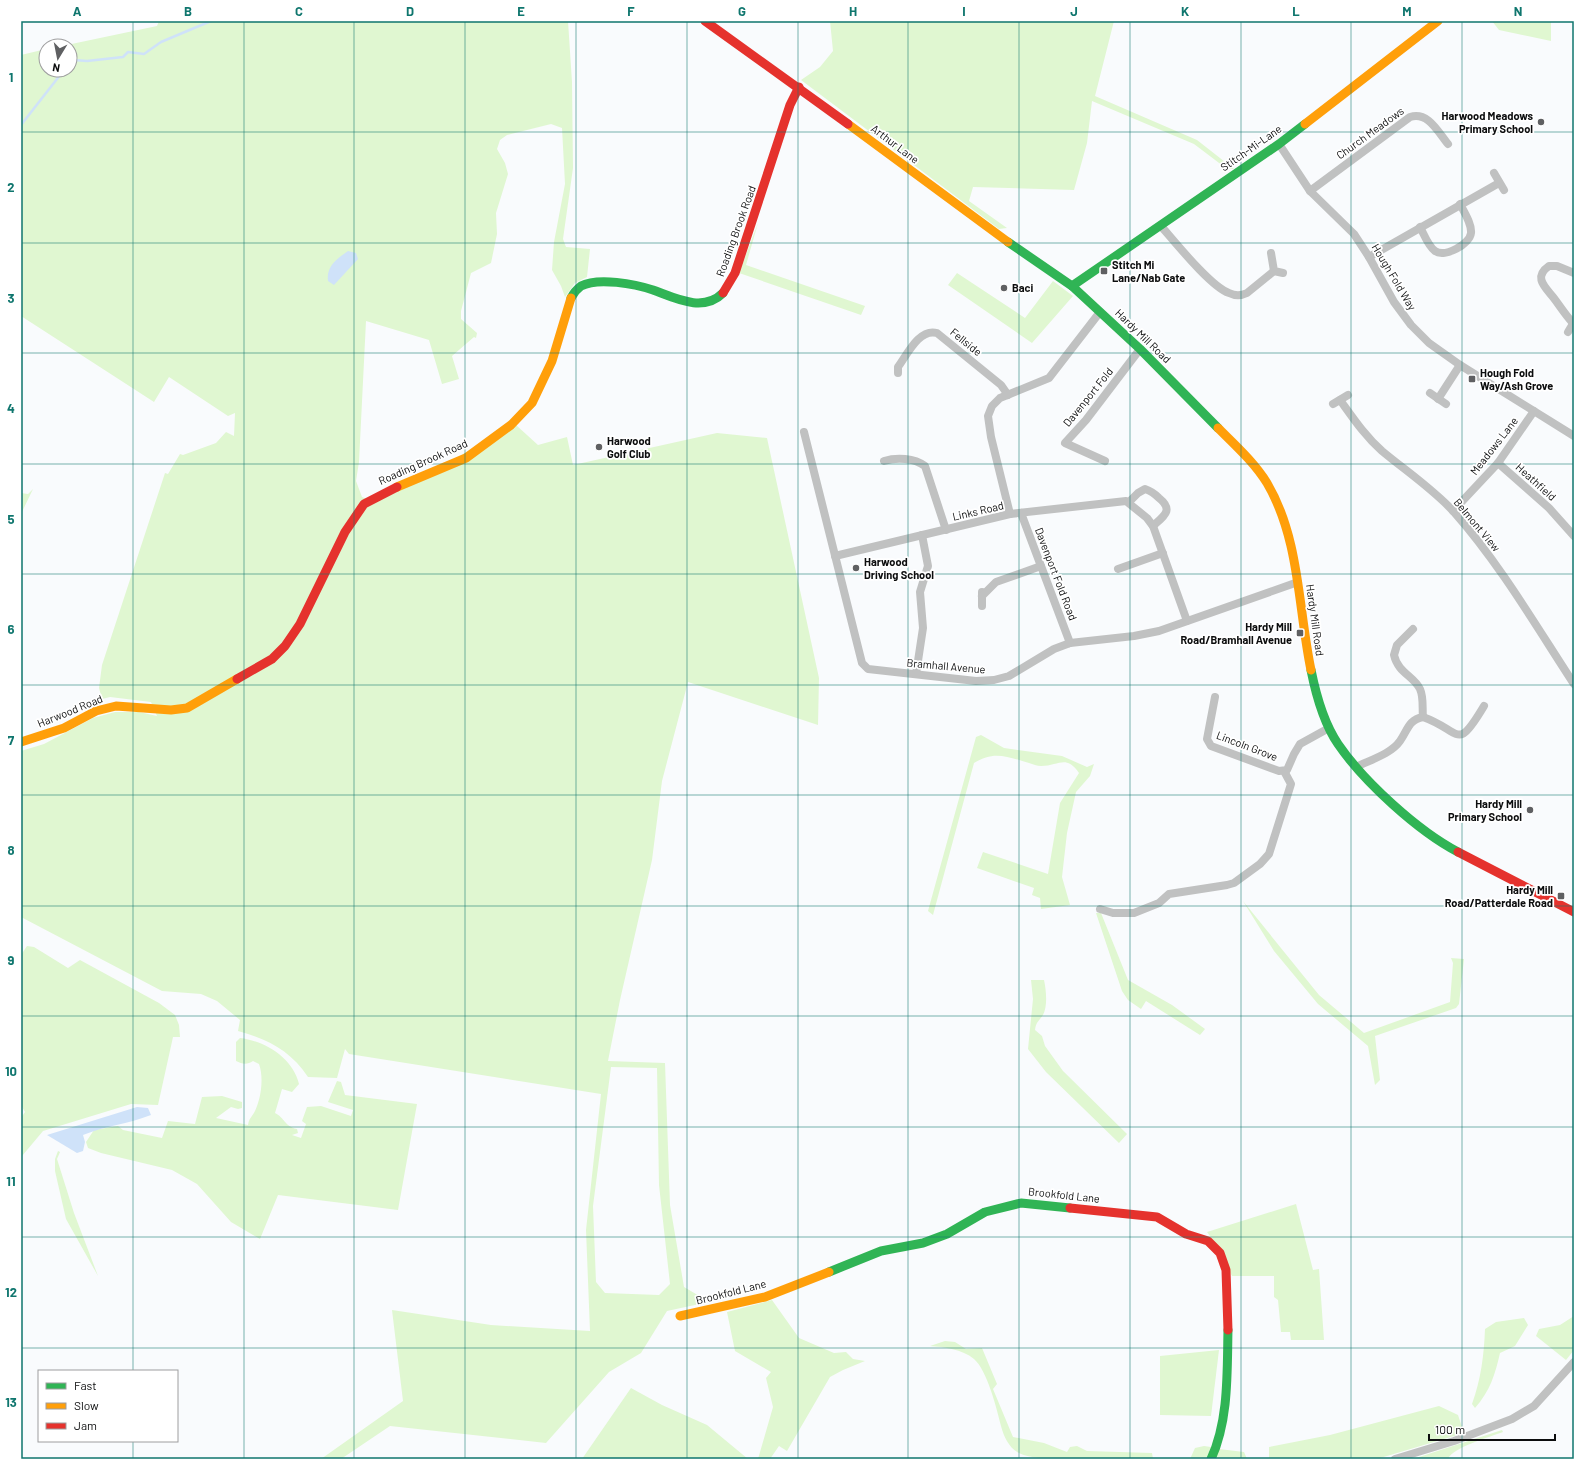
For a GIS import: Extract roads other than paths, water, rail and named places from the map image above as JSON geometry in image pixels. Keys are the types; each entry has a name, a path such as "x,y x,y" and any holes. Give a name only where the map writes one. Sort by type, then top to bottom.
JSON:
{"street":[{"name":"Arthur Lane","path":"705,21 799,88 976,220 1072,286"},
{"name":"Stitch-Mi-Lane","path":"1072,286 1279,144 1438,21"},
{"name":"Roading Brook Road","path":"154,708 172,710 187,708 272,659 293,636 345,532 364,504 379,495 466,458 491,442 522,414 535,400 552,361 571,297 579,287 592,282 629,284 653,290 679,301 699,303 709,302 725,291 735,273 790,105 799,88"},
{"name":"Church Meadows","path":"1310,191 1410,116 1418,115 1427,119 1445,134 1448,144"},
{"name":"Hough Fold Way","path":"1279,144 1310,191 1348,227 1369,256 1394,302 1411,325 1429,343 1460,366 1574,436"},
{"path":"1494,173 1504,190"},
{"path":"1369,256 1499,182"},
{"path":"1420,227 1434,250 1440,253 1447,252 1466,242 1470,236 1471,228 1460,204"},
{"path":"1161,226 1209,279 1239,299 1279,272 1271,253"},
{"path":"1568,332 1573,322 1561,310 1553,297 1544,288 1541,280 1543,272 1549,266 1557,266 1574,273"},
{"name":"Hardy Mill Road","path":"1072,286 1140,349 1261,473 1280,510 1291,543 1316,696 1328,728 1338,744 1356,767 1407,816 1438,841 1574,912"},
{"path":"1010,514 994,452 988,416 992,406 996,401 1008,395 1049,378 1100,312"},
{"name":"Fellside","path":"898,373 898,367 922,335 932,332 937,333 1001,385 1008,395"},
{"name":"Davenport Fold","path":"1105,461 1065,443 1086,420 1140,349"},
{"path":"1438,399 1460,366"},
{"path":"1430,393 1446,404"},
{"name":"Belmont View","path":"1348,395 1337,402 1377,446 1432,491 1453,511 1493,561 1574,684"},
{"name":"Meadows Lane","path":"1453,511 1498,463 1534,411"},
{"name":"Bramhall Avenue","path":"804,432 862,663 865,667 872,670 976,681 994,680 1008,676 1054,649 1070,643 1146,634 1188,621 1298,582"},
{"path":"883,461 894,458 914,461 925,466 946,530"},
{"name":"Heathfield","path":"1498,463 1549,508 1574,536"},
{"path":"1153,526 1165,514 1167,506 1165,502 1151,491 1145,489 1128,502 1153,526 1188,621"},
{"name":"Links Road","path":"835,556 1010,514 1123,500 1128,502"},
{"name":"Davenport Fold Road","path":"1021,513 1070,643"},
{"path":"916,674 923,628 920,592 928,566 922,535"},
{"path":"1119,567 1163,554"},
{"path":"982,606 982,593 996,582 1041,566"},
{"path":"1413,629 1407,640 1394,650 1395,659 1404,673 1420,689 1423,717"},
{"name":"Lincoln Grove","path":"1215,697 1207,739 1208,743 1211,746 1279,771 1284,771 1289,768 1294,754 1300,744 1328,728"},
{"name":"Harwood Road","path":"21,742 64,728 96,711 116,706 154,708"},
{"path":"1356,767 1396,746 1413,720 1423,717 1458,735 1467,732 1474,715 1484,706"},
{"path":"1100,909 1113,912 1140,912 1159,903 1169,894 1227,885 1254,868 1269,854 1283,812 1291,784 1284,771"},
{"name":"Brookfold Lane","path":"680,1316 766,1297 881,1251 924,1243 948,1234 985,1212 1021,1203 1157,1217 1186,1234 1208,1241 1220,1253 1226,1270 1228,1298 1227,1382 1219,1442 1211,1459"},
{"path":"1395,1459 1454,1442 1512,1419 1534,1406 1574,1362"}],"water":[{"path":"348,251 356,253 358,259 334,285 328,281 329,271 333,263"},
{"path":"137,1107 148,1108 151,1115 83,1135 85,1142 83,1151 77,1153 47,1135"}],"waterway":[{"path":"78,60 87,61 123,57 128,52 144,54 161,42 211,21"},
{"path":"21,125 58,78"}],"place":[{"name":"Harwood Meadows Primary School","path":"1541,122"},
{"name":"Stitch Mi Lane/Nab Gate","path":"1104,271"},
{"name":"Baci","path":"1004,288"},
{"name":"Hough Fold Way/Ash Grove","path":"1472,379"},
{"name":"Harwood Golf Club","path":"599,447"},
{"name":"Harwood Driving School","path":"856,568"},
{"name":"Hardy Mill Road/Bramhall Avenue","path":"1300,633"},
{"name":"Hardy Mill Primary School","path":"1530,810"},
{"name":"Hardy Mill Road/Patterdale Road","path":"1561,896"}]}
